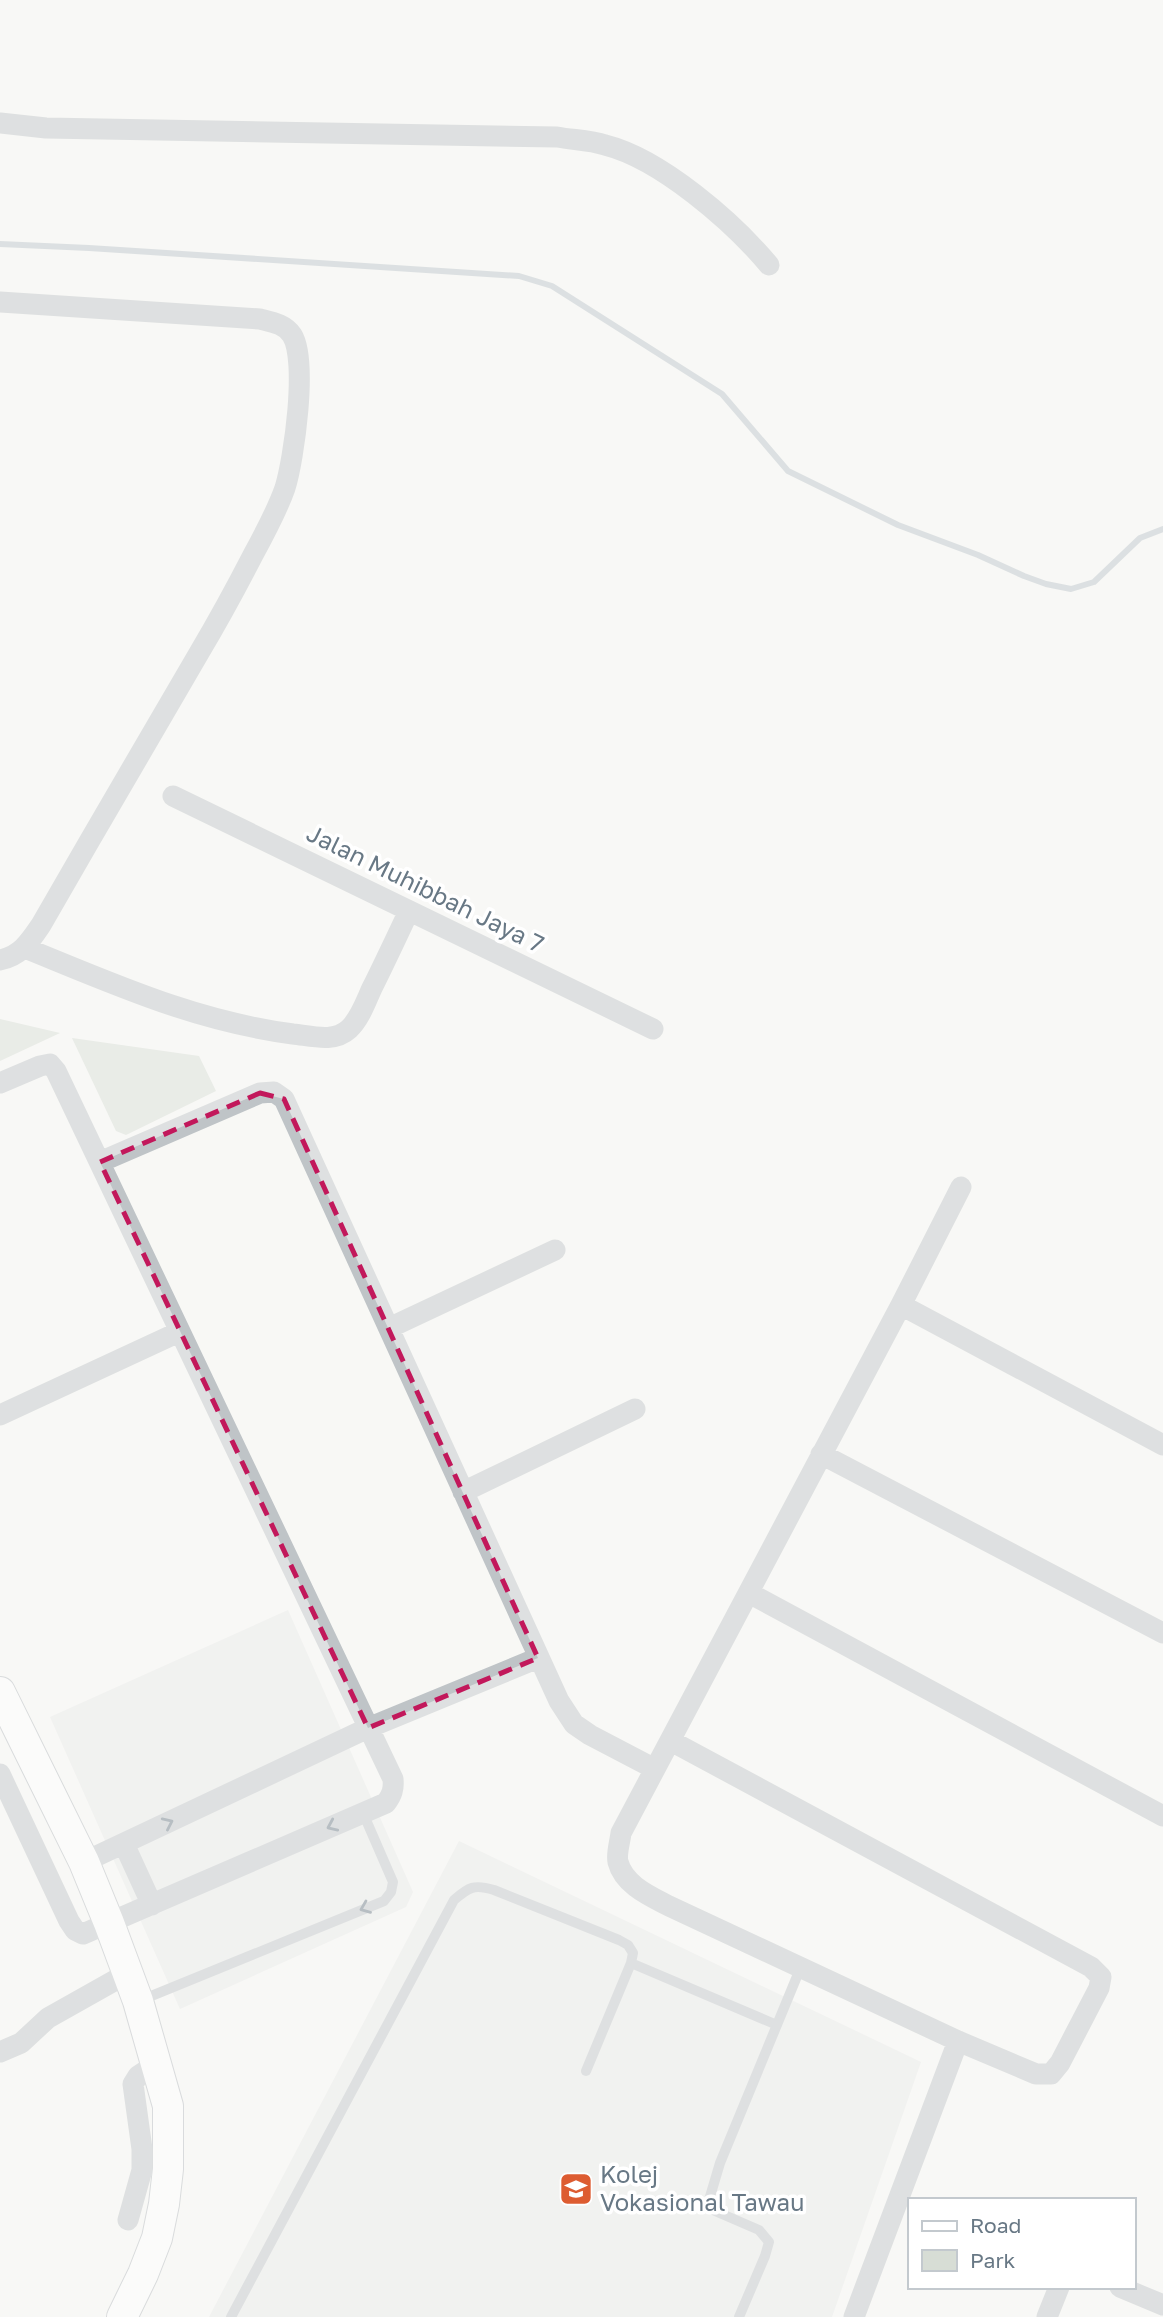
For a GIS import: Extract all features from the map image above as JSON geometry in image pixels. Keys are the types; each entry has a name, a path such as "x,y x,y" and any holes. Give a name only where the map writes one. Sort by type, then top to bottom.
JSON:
{"street":[{"path":"0,123 46,128 557,137 606,145 662,172 722,216 749,241 769,265"},
{"path":"0,302 260,319 278,323 292,334 297,346 299,366 292,453 285,487 273,517 226,607 25,948 0,960"},
{"name":"Jalan Muhibbah Jaya 7","path":"173,796 653,1029"},
{"path":"25,948 153,1000 209,1018 254,1028 322,1038 337,1037 350,1028 361,1011 409,911"},
{"path":"0,1083 40,1066 50,1064 56,1071 393,1779 394,1787 392,1796 386,1803 83,1934 75,1930 0,1774"},
{"path":"100,1162 260,1093 274,1093 284,1099 559,1701 575,1724 590,1735 655,1769"},
{"path":"671,1741 1091,1968 1101,1977 1099,1988 1060,2063 1051,2074 1036,2074 958,2041 669,1906 642,1891 625,1877 617,1860 621,1833 901,1305 961,1186"},
{"path":"389,1328 555,1251"},
{"path":"901,1305 1163,1444"},
{"path":"1,1412 179,1332"},
{"path":"463,1492 635,1409"},
{"path":"821,1454 1163,1633"},
{"path":"749,1593 1163,1816"},
{"path":"84,1862 368,1728 538,1658"},
{"path":"0,1692 84,1862 110,1923 138,2001 168,2106 168,2169 157,2238 122,2317"},
{"path":"124,1844 152,1905"},
{"path":"0,2052 21,2043 48,2018 128,1973"},
{"path":"854,2317 903,2204 958,2041"},
{"path":"128,2220 142,2170 142,2149 133,2084 138,2076 156,2064"},
{"path":"1047,2317 1058,2289"},
{"path":"1125,2289 1163,2305"}],"lane":[{"path":"138,2001 384,1901 391,1892 393,1882 362,1813"},
{"path":"232,2317 454,1900 467,1889 480,1886 494,1890 628,1945 633,1953 631,1963 586,2071"},
{"path":"631,1963 777,2025"},
{"path":"739,2317 769,2242 759,2230 715,2211 709,2200 720,2163 800,1969"}],"highlighted area":[{"path":"260,1093 284,1099 538,1658 368,1728 100,1162"}],"shaded area":[{"path":"288,1610 413,1892 406,1907 180,2009 50,1717"},
{"name":"Kolej Vokasional Tawau","path":"459,1841 921,2062 832,2317 209,2317"}],"green space":[{"path":"0,1019 60,1033 0,1061"},
{"path":"72,1038 199,1056 216,1091 126,1135 116,1131"}],"waterway":[{"path":"0,244 519,276 552,286 722,394 788,471 898,525 978,555 1024,576 1071,589 1094,582 1140,538 1163,529"}],"place":[{"name":"Kolej Vokasional Tawau","path":"576,2189"}]}
